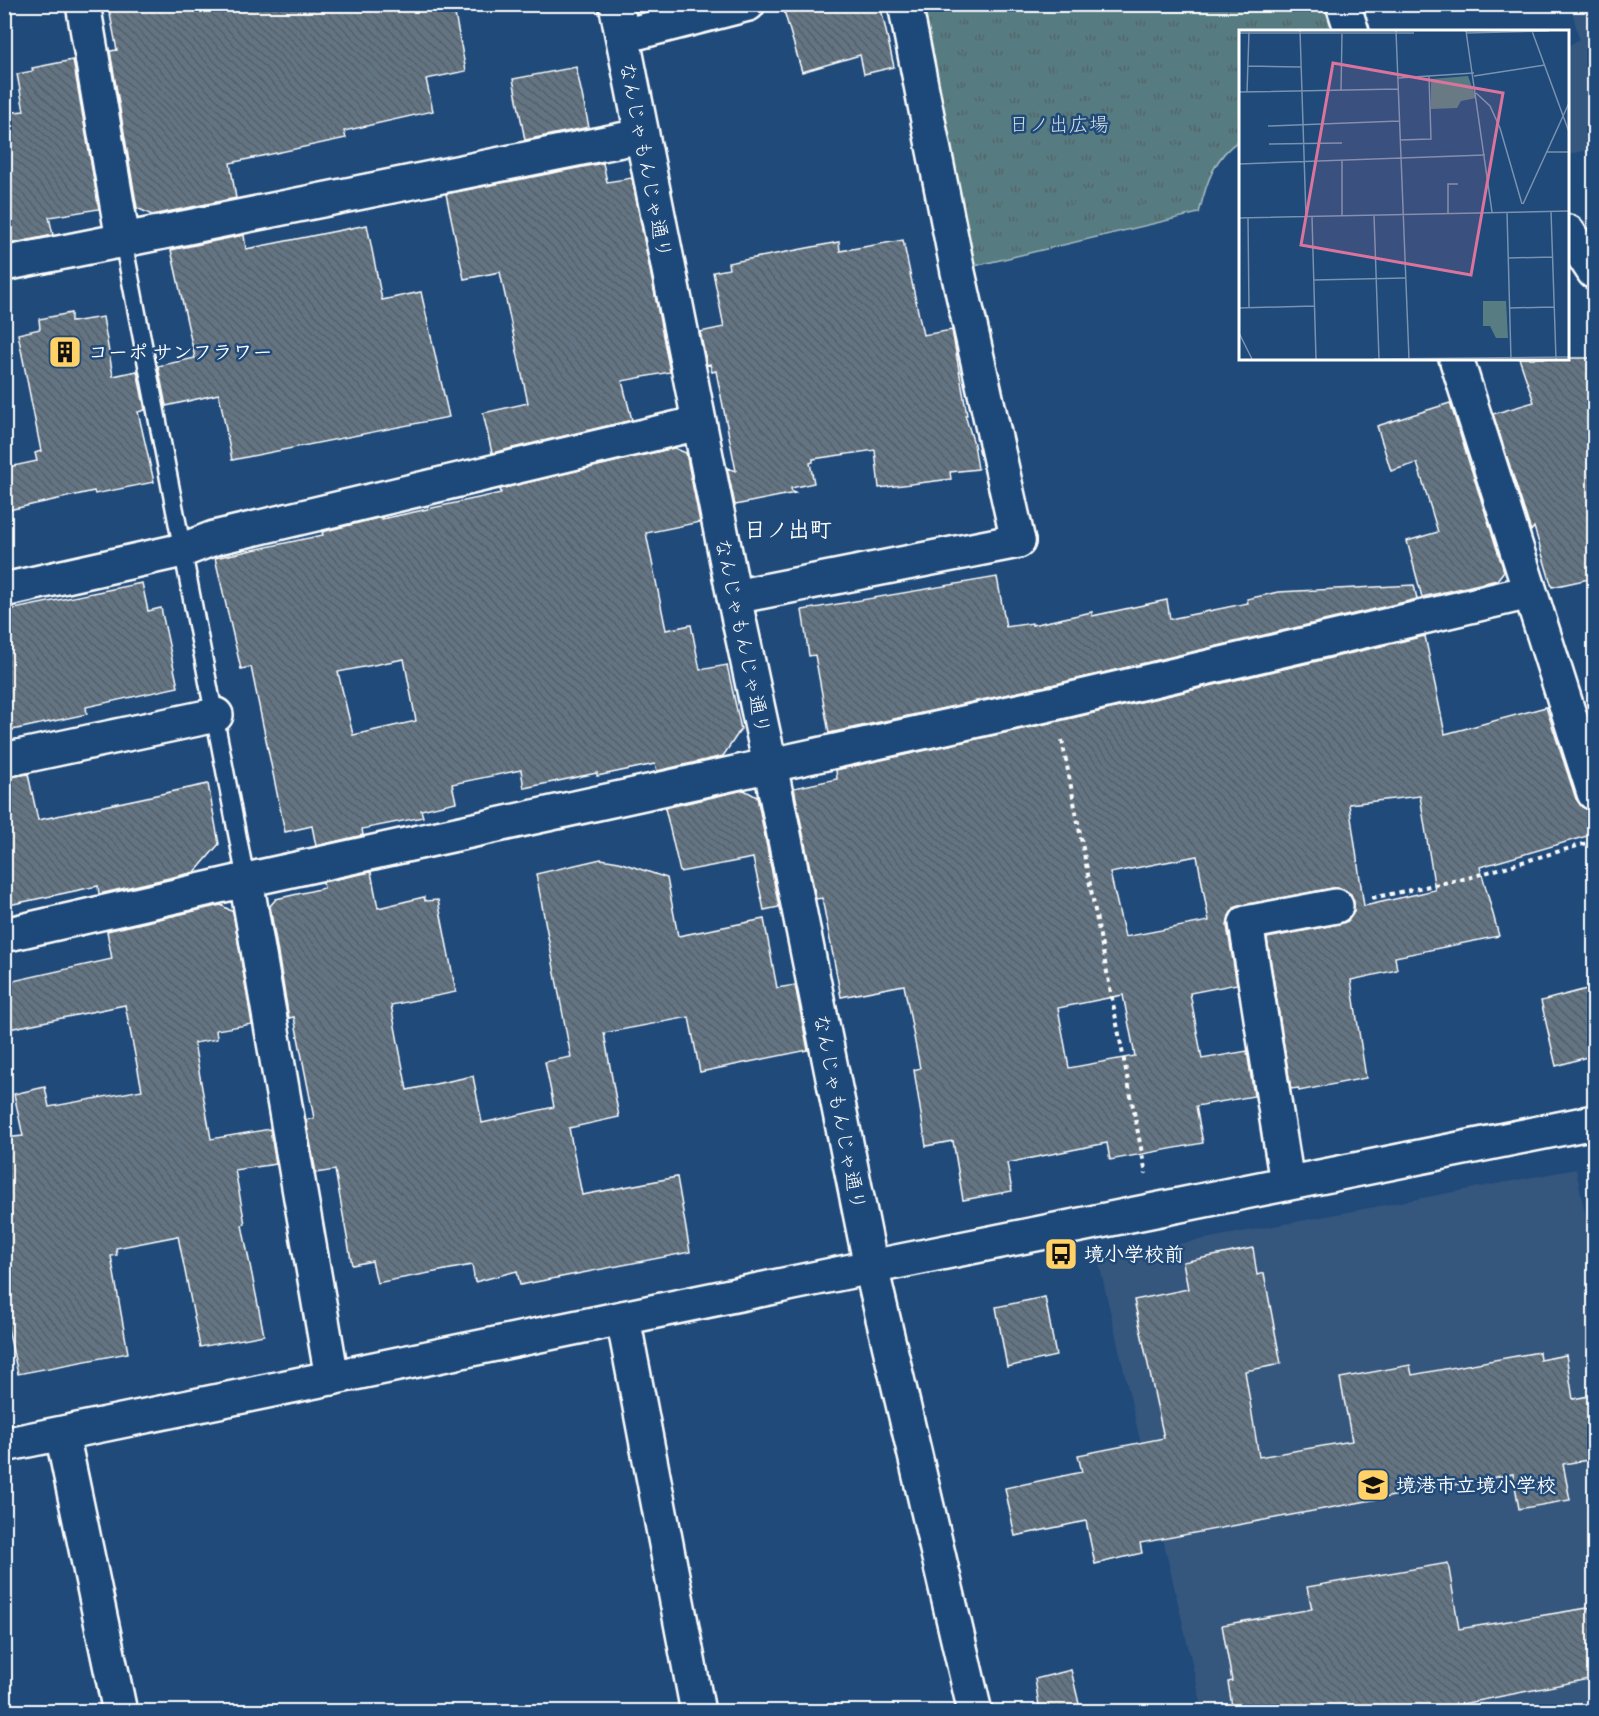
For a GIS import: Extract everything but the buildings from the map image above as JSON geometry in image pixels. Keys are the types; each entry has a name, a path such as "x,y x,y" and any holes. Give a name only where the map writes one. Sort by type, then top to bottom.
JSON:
{"street":[{"path":"83,4 123,240"},
{"name":"なんじゃもんじゃ通り","path":"616,4 871,1267 975,1712"},
{"path":"622,36 748,4"},
{"path":"734,597 1018,540 958,272 905,4"},
{"path":"1343,4 1351,30"},
{"path":"4,264 641,136"},
{"path":"1569,234 1594,272"},
{"path":"1457,360 1594,793"},
{"path":"4,590 183,550 214,538 699,423"},
{"path":"4,935 1055,703 1530,592"},
{"path":"4,760 216,715"},
{"path":"246,880 332,1378"},
{"path":"1287,1183 1246,923 1336,906"},
{"path":"4,1445 871,1267 1594,1122"},
{"path":"623,1318 698,1712"},
{"path":"62,1434 120,1712"}],"lane":[{"path":"123,240 246,880"}],"path":[{"path":"1055,703 1146,1175"},
{"path":"1336,906 1468,878 1594,841"}],"shaded area":[{"path":"1594,5 1594,148 1569,155 1569,45 1579,39 1571,7"},
{"name":"境港市立境小学校","path":"1576,1169 1594,1259 1594,1711 1203,1711 1098,1259"}],"green space":[{"name":"日ノ出広場","path":"912,5 1327,5 1337,30 1239,30 1239,141 1217,162 1208,181 1199,213 966,268"}],"place":[{"name":"コーポ サンフラワー","path":"65,352"},
{"name":"境小学校前","path":"1061,1254"},
{"name":"境港市立境小学校","path":"1373,1485"}],"district":[{"name":"日ノ出町","path":"788,529"}]}
